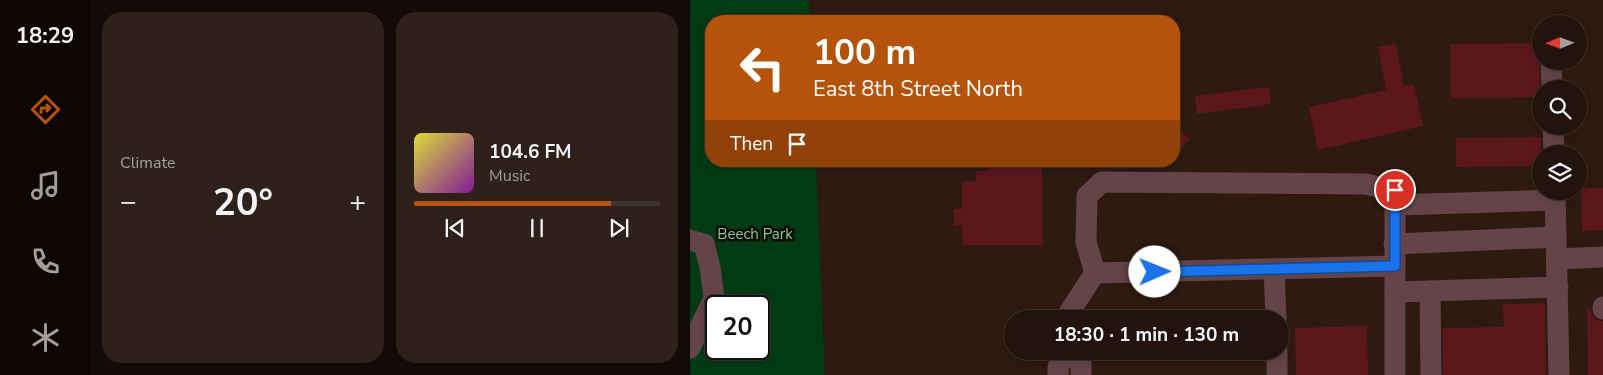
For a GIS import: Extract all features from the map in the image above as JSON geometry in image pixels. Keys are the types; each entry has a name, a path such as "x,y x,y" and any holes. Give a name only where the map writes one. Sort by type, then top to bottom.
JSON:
{"street":[{"path":"1071,310 1095,273 1086,242 1087,196 1102,182 1366,184 1395,198 1532,196"},
{"path":"1395,198 1395,375"},
{"path":"1555,200 1559,375"},
{"path":"1394,244 1556,237"},
{"path":"690,240 704,244 710,266 714,298 690,348"},
{"path":"1557,259 1603,257"},
{"path":"1095,273 1395,266"},
{"path":"1274,269 1276,310"},
{"path":"1395,292 1558,286"},
{"path":"1430,291 1431,375"},
{"path":"1058,375 1058,367 1063,360"},
{"path":"1077,360 1081,364 1081,375"},
{"path":"1277,360 1277,375"}],"green space":[{"name":"Beech Park","path":"690,0 809,0 810,15 705,15 705,167 816,167 825,375 690,375"}],"building":[{"path":"1532,43 1532,70 1540,70 1540,80 1532,80 1532,97 1451,98 1450,44"},
{"path":"1396,44 1404,86 1414,84 1423,126 1318,150 1309,107 1386,90 1378,47"},
{"path":"1269,87 1271,104 1197,114 1195,96"},
{"path":"1180,130 1190,139 1180,148"},
{"path":"1541,137 1541,145 1532,145 1532,166 1456,167 1456,138"},
{"path":"988,167 1042,167 1043,245 963,245 962,225 954,226 954,209 962,209 962,182 976,181 976,171 988,171"},
{"path":"1587,188 1603,188 1603,230 1582,231 1581,200 1587,200"},
{"path":"1545,303 1546,375 1443,375 1443,328 1504,327 1503,304"},
{"path":"1587,309 1590,309 1596,320 1603,321 1603,375 1588,375"},
{"path":"1367,326 1368,375 1296,375 1295,328"}],"route":[{"path":"1155,272 1395,266 1395,190"}]}
